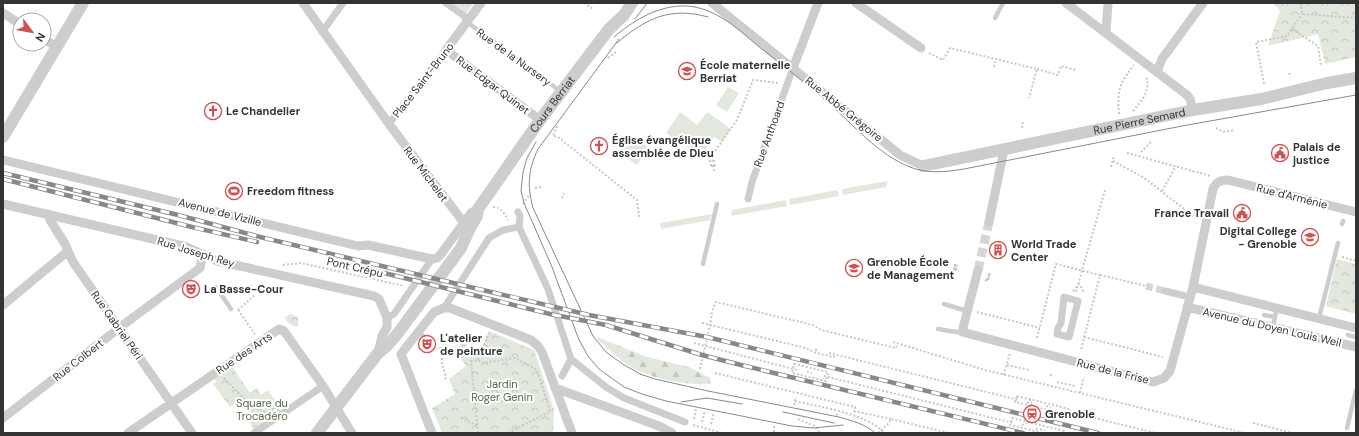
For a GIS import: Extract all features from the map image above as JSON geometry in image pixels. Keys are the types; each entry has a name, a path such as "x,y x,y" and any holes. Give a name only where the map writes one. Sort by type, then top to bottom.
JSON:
{"street":[{"path":"3,137 83,3"},
{"name":"Place Saint-Bruno","path":"303,3 322,32 389,124 481,3"},
{"path":"322,32 343,3"},
{"path":"446,3 464,16 467,22"},
{"name":"Cours Berriat","path":"317,433 378,353 388,345 398,333 461,248 477,216 478,210 540,120 609,29 624,15 632,3"},
{"name":"Rue Abbé Grégoire","path":"712,3 900,155 923,166"},
{"name":"Rue Anthoard","path":"748,199 752,182 818,3"},
{"path":"856,3 921,48"},
{"path":"1066,3 1106,32 1190,99 1193,110"},
{"path":"1106,32 1108,3"},
{"path":"1157,72 1162,59 1203,3"},
{"path":"3,13 12,19"},
{"path":"52,44 57,47"},
{"name":"Rue Edgar Quinet","path":"446,50 540,120"},
{"name":"Rue Pierre Semard","path":"923,166 1193,110 1261,100 1327,83 1356,78"},
{"name":"Rue Michelet","path":"389,124 464,223"},
{"path":"989,222 1004,150"},
{"name":"Avenue de Vizille","path":"3,160 358,246 368,245 434,259"},
{"name":"Rue de la Frise","path":"962,332 1153,382 1164,378 1170,371 1193,287 1213,189 1215,184 1221,180 1228,180"},
{"name":"Rue d'Arménie","path":"1228,180 1356,212"},
{"name":"Rue Joseph Rey","path":"3,204 187,247 217,261 374,296 379,299 387,318"},
{"name":"Cours Berriat","path":"387,318 394,314 434,259 471,213 478,210"},
{"path":"518,212 520,216 519,227 548,289 571,359 606,387 624,398 688,423"},
{"name":"Rue Gabriel Péri","path":"48,214 50,220 65,244 73,262 192,433"},
{"path":"444,308 489,238 503,230 519,227"},
{"path":"3,305 68,251"},
{"name":"Rue Colbert","path":"3,418 120,328 202,269 202,254"},
{"path":"962,332 971,311 978,270"},
{"name":"Avenue du Doyen Louis Weil","path":"1193,287 1356,328"},
{"path":"1165,291 1190,296"},
{"path":"1064,297 1074,300 1078,301 1069,337 1057,334 1061,323 1064,297"},
{"name":"Avenue du Doyen Louis Weil","path":"1187,306 1274,322 1356,347"},
{"path":"401,354 421,334 434,312 444,308 450,308 531,340 542,352 572,433"},
{"path":"378,353 382,336 387,327 387,318"},
{"name":"Rue des Arts","path":"128,433 279,329 284,331 323,386 352,433"},
{"path":"388,345 401,354 432,433"},
{"path":"562,376 571,359"},
{"path":"254,433 323,386"},
{"path":"555,388 657,429 672,433"}],"lane":[{"path":"995,18 1003,3"},
{"name":"Rue de la Nursery","path":"467,22 561,92"},
{"path":"703,264 717,204"},
{"path":"1319,318 1338,243"},
{"path":"216,287 231,310"},
{"path":"944,304 971,311"},
{"path":"1264,315 1274,322 1277,308"},
{"path":"938,329 962,332"},
{"path":"1348,335 1356,337"},
{"path":"1347,428 1356,390"}],"path":[{"path":"584,3 593,9"},
{"path":"1264,84 1256,42 1287,36 1302,14 1300,3"},
{"path":"1302,14 1356,18"},
{"path":"1292,28 1318,46 1321,66"},
{"path":"921,48 943,60 950,48 1058,75 1061,66 1076,70"},
{"path":"608,58 616,52"},
{"path":"994,67 996,59"},
{"path":"1131,113 1141,102 1147,91 1148,83 1144,71 1148,65"},
{"path":"1120,116 1118,90 1134,66"},
{"path":"1029,98 1037,69"},
{"path":"1289,73 1291,77"},
{"path":"714,172 714,166 713,160 710,160 711,166 714,166 713,160 710,160 711,166 715,166 713,154 737,120 753,80 781,83"},
{"path":"1022,128 1023,121"},
{"path":"557,126 553,136 558,137 636,200 639,216"},
{"path":"1216,128 1224,132 1234,130"},
{"path":"1141,152 1152,141"},
{"path":"1127,153 1228,180"},
{"path":"1111,167 1114,155"},
{"path":"1113,161 1143,177 1196,218"},
{"path":"1162,191 1176,166"},
{"path":"534,188 540,187"},
{"path":"1074,300 1105,190"},
{"path":"562,198 564,193"},
{"path":"518,212 530,194"},
{"path":"478,210 495,206 498,207 508,220 519,227"},
{"path":"1335,255 1356,261"},
{"name":"Pont Crépu","path":"301,263 406,286"},
{"path":"955,264 954,270 956,270 957,266 955,265 954,270 959,271"},
{"path":"988,280 989,273"},
{"path":"1100,275 1146,286"},
{"path":"256,294 238,310 260,342"},
{"path":"700,369 712,311 716,302 813,324 821,330 896,348 897,343"},
{"path":"971,311 1040,328"},
{"path":"1003,319 1004,315"},
{"path":"702,322 806,348 816,353 834,357 835,354"},
{"path":"478,360 493,325"},
{"path":"1084,337 1163,357"},
{"path":"893,342 1004,375 1245,433"},
{"path":"694,343 797,370"},
{"path":"442,350 442,364 446,377 445,380"},
{"path":"1004,375 1010,352"},
{"path":"829,353 1018,399"},
{"path":"478,433 471,361 478,360 482,363 515,358 537,370 550,411"},
{"path":"794,364 828,372 825,376 826,381 792,373 794,364"},
{"path":"1007,365 1030,370"},
{"path":"219,370 225,379 248,402 276,418"},
{"path":"807,372 812,373"},
{"path":"714,374 855,408 854,411 949,433"},
{"path":"1050,375 1054,376"},
{"path":"825,376 1012,422"},
{"path":"1080,393 1084,377"},
{"path":"1057,382 1076,386"},
{"path":"789,396 790,392"},
{"path":"1030,403 1015,402 1018,399 1017,396 1030,403 1069,415 1068,412 1070,409 1030,403"},
{"path":"794,406 796,397"},
{"path":"795,401 865,420 885,433"},
{"path":"1046,406 1051,407"},
{"path":"694,420 696,408"},
{"path":"508,433 554,410"},
{"path":"702,422 705,410"},
{"path":"710,424 714,412"},
{"path":"836,415 839,412"},
{"path":"1068,412 1155,433"},
{"path":"461,418 478,426"},
{"path":"1042,433 1024,426 1010,425 1012,418 1064,431 1064,433"},
{"path":"798,419 815,426 820,433"},
{"path":"878,433 889,423 891,419"},
{"path":"1024,426 1026,422"},
{"path":"688,423 722,433"},
{"path":"1253,423 1292,433"},
{"path":"774,426 774,433"},
{"path":"1036,428 1045,430"}],"green space":[{"path":"446,3 474,3 464,16"},
{"path":"1273,3 1356,3 1356,57 1325,64 1318,34 1268,46 1280,11"},
{"path":"728,87 739,93 727,112 716,105"},
{"path":"680,112 697,125 707,112 731,129 722,142 714,137 701,156 666,133"},
{"path":"633,136 647,146 647,152 637,165 620,153"},
{"path":"888,181 886,187 843,195 842,189"},
{"path":"838,190 839,196 790,205 789,199"},
{"path":"786,200 787,206 731,216 732,210"},
{"path":"712,214 710,220 661,229 660,223"},
{"path":"1337,259 1356,264 1356,314 1326,306"},
{"path":"290,314 298,317 298,326 292,325 286,320 285,318"},
{"name":"Jardin Roger Genin","path":"489,331 534,350 554,410 553,433 442,433 432,408 455,394 449,379 466,366 456,353 461,342 467,345 465,349 472,352 474,348 481,350"},
{"path":"597,337 647,357 689,367 710,378 711,383 691,384 666,380 643,373 625,363 599,341"},
{"name":"Square du Trocadéro","path":"231,365 250,393 257,388 261,395 268,390 283,412 255,431 246,417 249,415 239,401 230,407 213,384 216,382 214,378"}],"tunnel":[{"path":"978,270 989,222"},
{"path":"1146,286 1165,291"}],"tram line":[{"path":"635,19 647,3"},
{"path":"614,37 644,16 661,9 691,6 712,13 732,24 812,88 877,147 899,162 910,167 929,172 964,169 1182,126 1356,95"},
{"path":"617,43 638,27 659,17 682,13 708,17"},
{"path":"619,39 538,149 530,171 529,185 533,208 593,336 606,352 640,374 655,379 708,391 839,417 854,421 875,433"},
{"path":"536,142 527,158 523,172 521,191 524,203 552,267 579,340 588,356 599,369 624,387 666,401 792,426 814,428 843,425"},
{"path":"681,402 707,398 742,404"},
{"path":"783,412 834,423"}],"railway":[{"path":"3,173 178,215 260,237 589,315 707,337 1098,433"},
{"path":"3,179 257,242"},
{"path":"360,267 550,314 606,325 702,355 1023,433"}],"place":[{"name":"École maternelle Berriat","path":"687,71"},
{"name":"Le Chandelier","path":"213,111"},
{"name":"Église évangélique assemblée de Dieu","path":"599,146"},
{"name":"Palais de justice","path":"1280,153"},
{"name":"Freedom fitness","path":"234,191"},
{"name":"France Travail","path":"1242,213"},
{"name":"Digital College - Grenoble","path":"1310,237"},
{"name":"World Trade Center","path":"998,250"},
{"name":"Grenoble École de Management","path":"854,268"},
{"name":"La Basse-Cour","path":"191,289"},
{"name":"L'atelier de peinture","path":"427,344"},
{"name":"Grenoble","path":"1032,414"}]}
